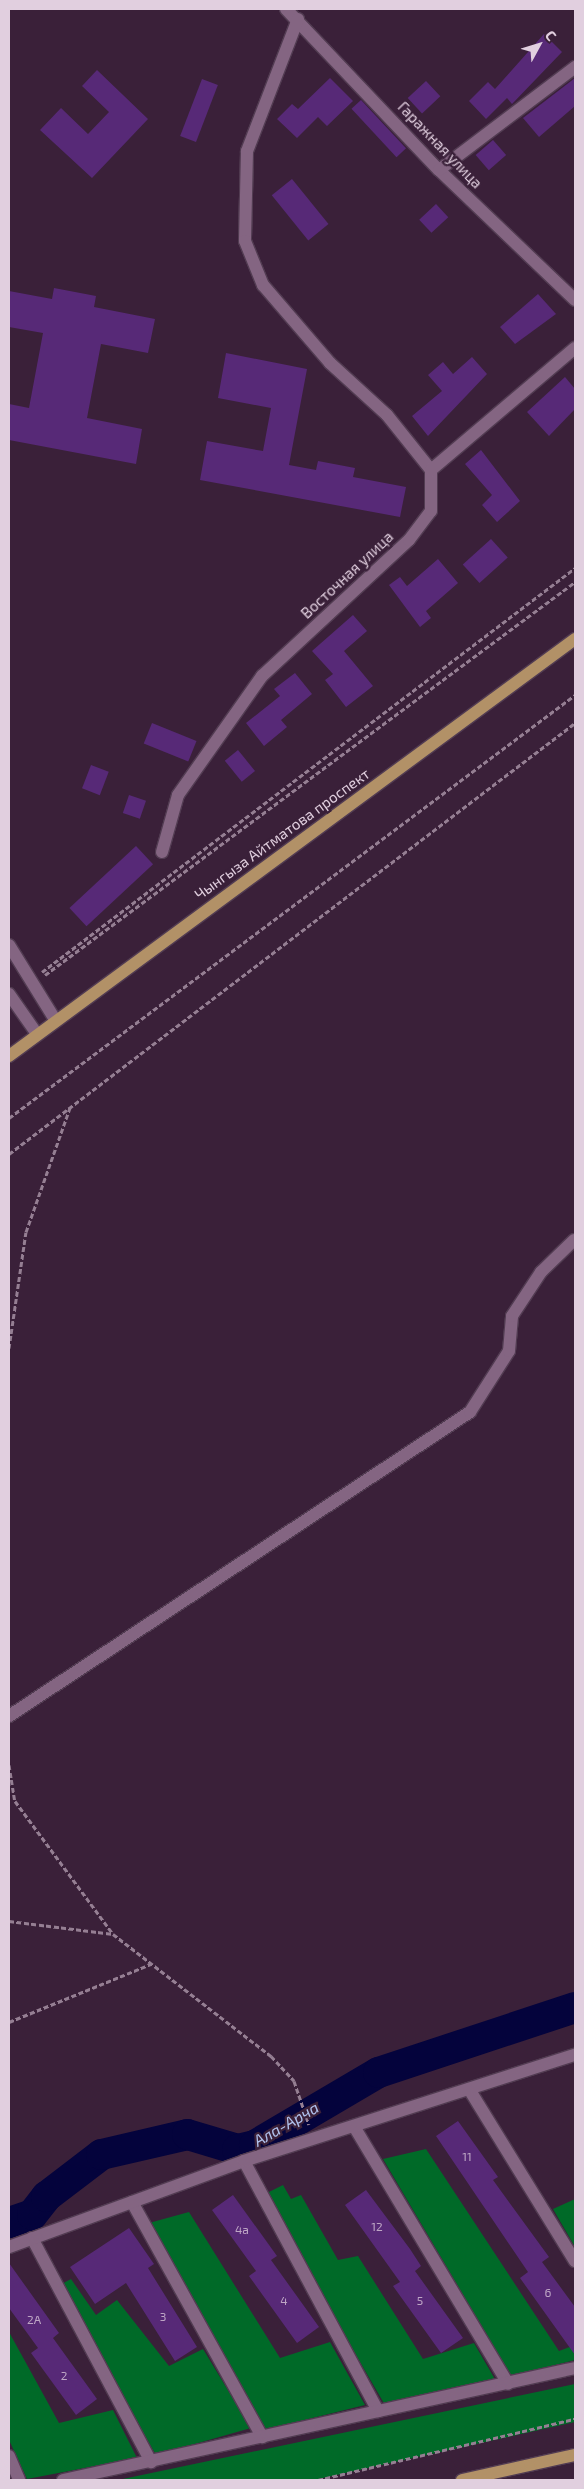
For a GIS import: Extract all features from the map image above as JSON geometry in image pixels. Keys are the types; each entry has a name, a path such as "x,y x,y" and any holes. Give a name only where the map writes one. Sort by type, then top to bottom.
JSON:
{"main road":[{"name":"Чынгыза Айтматова проспект","path":"9,1056 575,639"},
{"path":"462,2480 575,2455"}],"street":[{"name":"Гаражная улица","path":"286,9 298,19 439,170 575,300"},
{"path":"298,19 247,151 244,241 263,285 330,363 387,415 431,470 575,348"},
{"path":"439,170 575,68"},
{"name":"Восточная улица","path":"162,852 178,795 262,676 409,540 431,511 431,470"},
{"path":"9,945 28,983 56,1020"},
{"path":"9,994 37,1034"},
{"path":"9,1716 470,1412 509,1351 512,1316 541,1272 574,1240"},
{"path":"9,2247 244,2162 355,2128 575,2055"},
{"path":"469,2089 575,2261"},
{"path":"355,2128 508,2384"},
{"path":"244,2162 378,2411"},
{"path":"132,2202 262,2437"},
{"path":"32,2238 151,2462"},
{"path":"63,2480 575,2368"},
{"path":"9,2456 19,2480"}],"path":[{"path":"28,983 575,568"},
{"path":"28,983 53,972 575,582"},
{"path":"9,1118 575,696"},
{"path":"9,1154 575,722"},
{"path":"9,1348 26,1232 71,1107"},
{"path":"9,1765 15,1801 113,1934 271,2056 294,2081 315,2140"},
{"path":"9,1921 113,1934"},
{"path":"9,2022 152,1964"},
{"path":"318,2480 575,2418"}],"green space":[{"path":"426,2149 559,2351 575,2345 575,2360 511,2376 383,2159"},
{"path":"283,2185 291,2199 301,2195 338,2260 358,2256 423,2359 474,2343 496,2381 385,2405 263,2195"},
{"path":"575,2199 575,2247 553,2209"},
{"path":"189,2212 280,2358 330,2342 365,2405 264,2430 149,2223"},
{"path":"71,2279 96,2315 117,2300 169,2366 203,2349 251,2428 156,2455 58,2286"},
{"path":"9,2332 59,2423 113,2410 137,2458 27,2479 9,2440"},
{"path":"575,2384 575,2422 314,2480 118,2480"}],"building":[{"path":"544,34 562,52 512,104 507,98 486,119 469,101 488,82 495,89"},
{"path":"97,70 148,119 92,178 40,130 61,108 88,134 109,112 82,86"},
{"path":"330,78 353,101 327,126 318,117 297,138 277,119 292,104 298,109"},
{"path":"575,78 575,106 539,137 523,118"},
{"path":"202,79 218,85 196,142 180,136"},
{"path":"426,81 440,96 422,113 408,98"},
{"path":"361,100 406,148 397,157 351,109"},
{"path":"493,140 506,155 489,170 476,155"},
{"path":"292,179 329,224 308,240 272,195"},
{"path":"436,204 448,217 431,233 419,220"},
{"path":"54,288 96,296 94,307 155,319 148,353 101,344 87,418 142,429 136,464 9,440 9,404 29,408 43,333 9,327 9,291 52,299"},
{"path":"538,294 556,314 515,344 500,327"},
{"path":"226,353 307,369 289,465 316,470 318,461 355,468 353,477 406,487 400,517 200,480 207,441 263,451 271,408 218,398"},
{"path":"472,357 487,374 428,436 412,416 442,391 428,375 443,362 453,374"},
{"path":"565,377 575,389 575,409 549,436 527,412"},
{"path":"481,450 520,501 497,522 482,505 492,495 465,464"},
{"path":"491,539 508,558 479,583 463,564"},
{"path":"438,559 458,583 426,611 431,618 420,627 389,585 400,577 407,586"},
{"path":"353,615 367,631 344,651 373,686 346,707 325,680 333,674 312,651"},
{"path":"295,673 312,694 281,720 287,727 264,746 246,723 280,696 274,689"},
{"path":"152,723 197,741 188,761 144,743"},
{"path":"238,750 255,771 242,782 225,761"},
{"path":"91,765 109,772 100,795 82,788"},
{"path":"129,795 146,801 140,819 123,813"},
{"path":"136,846 153,864 86,926 69,908"},
{"path":"458,2121 498,2177 493,2180 549,2257 542,2262 575,2307 575,2355 520,2278 528,2272 436,2136"},
{"path":"366,2190 410,2249 421,2266 415,2271 463,2338 441,2353 393,2286 400,2282 345,2205"},
{"path":"233,2195 277,2256 271,2260 319,2327 297,2343 249,2276 256,2271 212,2210"},
{"path":"129,2228 154,2264 148,2268 197,2347 175,2361 126,2283 95,2304 70,2267"},
{"path":"9,2263 59,2333 53,2338 97,2399 76,2415 31,2353 38,2348 9,2308"}],"waterway":[{"name":"Ала-Арча","path":"9,2222 32,2214 46,2196 101,2154 187,2134 237,2149 254,2145 378,2072 575,2007"}]}
